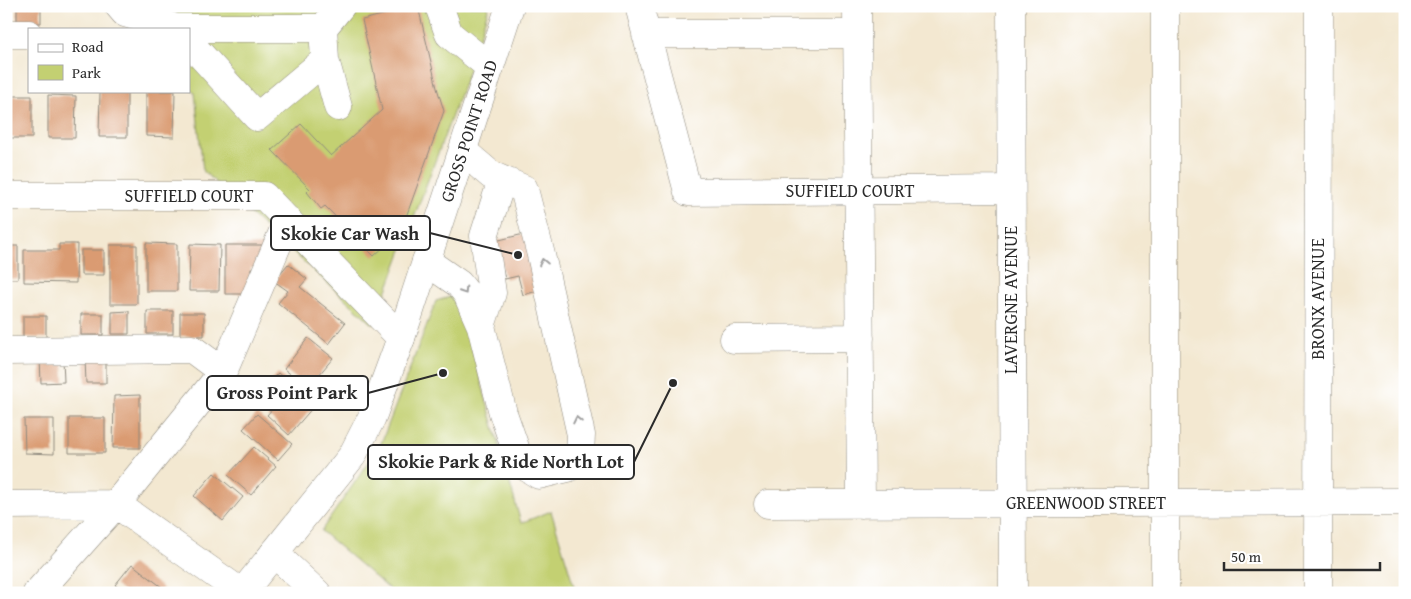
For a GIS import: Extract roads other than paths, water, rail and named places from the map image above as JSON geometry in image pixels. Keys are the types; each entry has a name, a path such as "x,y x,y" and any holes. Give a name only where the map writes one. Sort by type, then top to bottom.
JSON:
{"street":[{"path":"119,6 125,13 166,28"},
{"path":"338,107 325,60 323,28 341,6"},
{"path":"438,6 449,34 490,67"},
{"name":"GROSS POINT ROAD","path":"242,593 352,456 372,418 401,338 510,6"},
{"path":"639,6 646,34 857,34"},
{"path":"857,6 861,504"},
{"name":"LAVERGNE AVENUE","path":"1011,6 1013,593"},
{"path":"1165,6 1165,593"},
{"name":"BRONX AVENUE","path":"1318,6 1318,593"},
{"path":"190,33 323,28"},
{"path":"6,34 28,34"},
{"name":"SUFFIELD COURT","path":"646,34 688,192 1011,190"},
{"path":"190,44 257,117 325,60"},
{"path":"426,261 460,284 467,294 481,326 503,413 518,456 526,467 539,475 568,468 580,453 580,435 541,255 524,189 491,175 463,151"},
{"path":"481,326 492,293 484,236 502,180"},
{"name":"SUFFIELD COURT","path":"6,196 264,196 401,338"},
{"path":"37,593 116,504 223,372 288,220"},
{"path":"734,339 860,338"},
{"path":"6,351 192,349 223,372"},
{"name":"GREENWOOD STREET","path":"768,504 1405,502"},
{"path":"6,505 116,504 242,593"},
{"path":"274,553 317,593"}],"place":[{"name":"Skokie Car Wash","path":"518,255"},
{"name":"Gross Point Park","path":"443,373"},
{"name":"Skokie Park & Ride North Lot","path":"673,383"}]}
